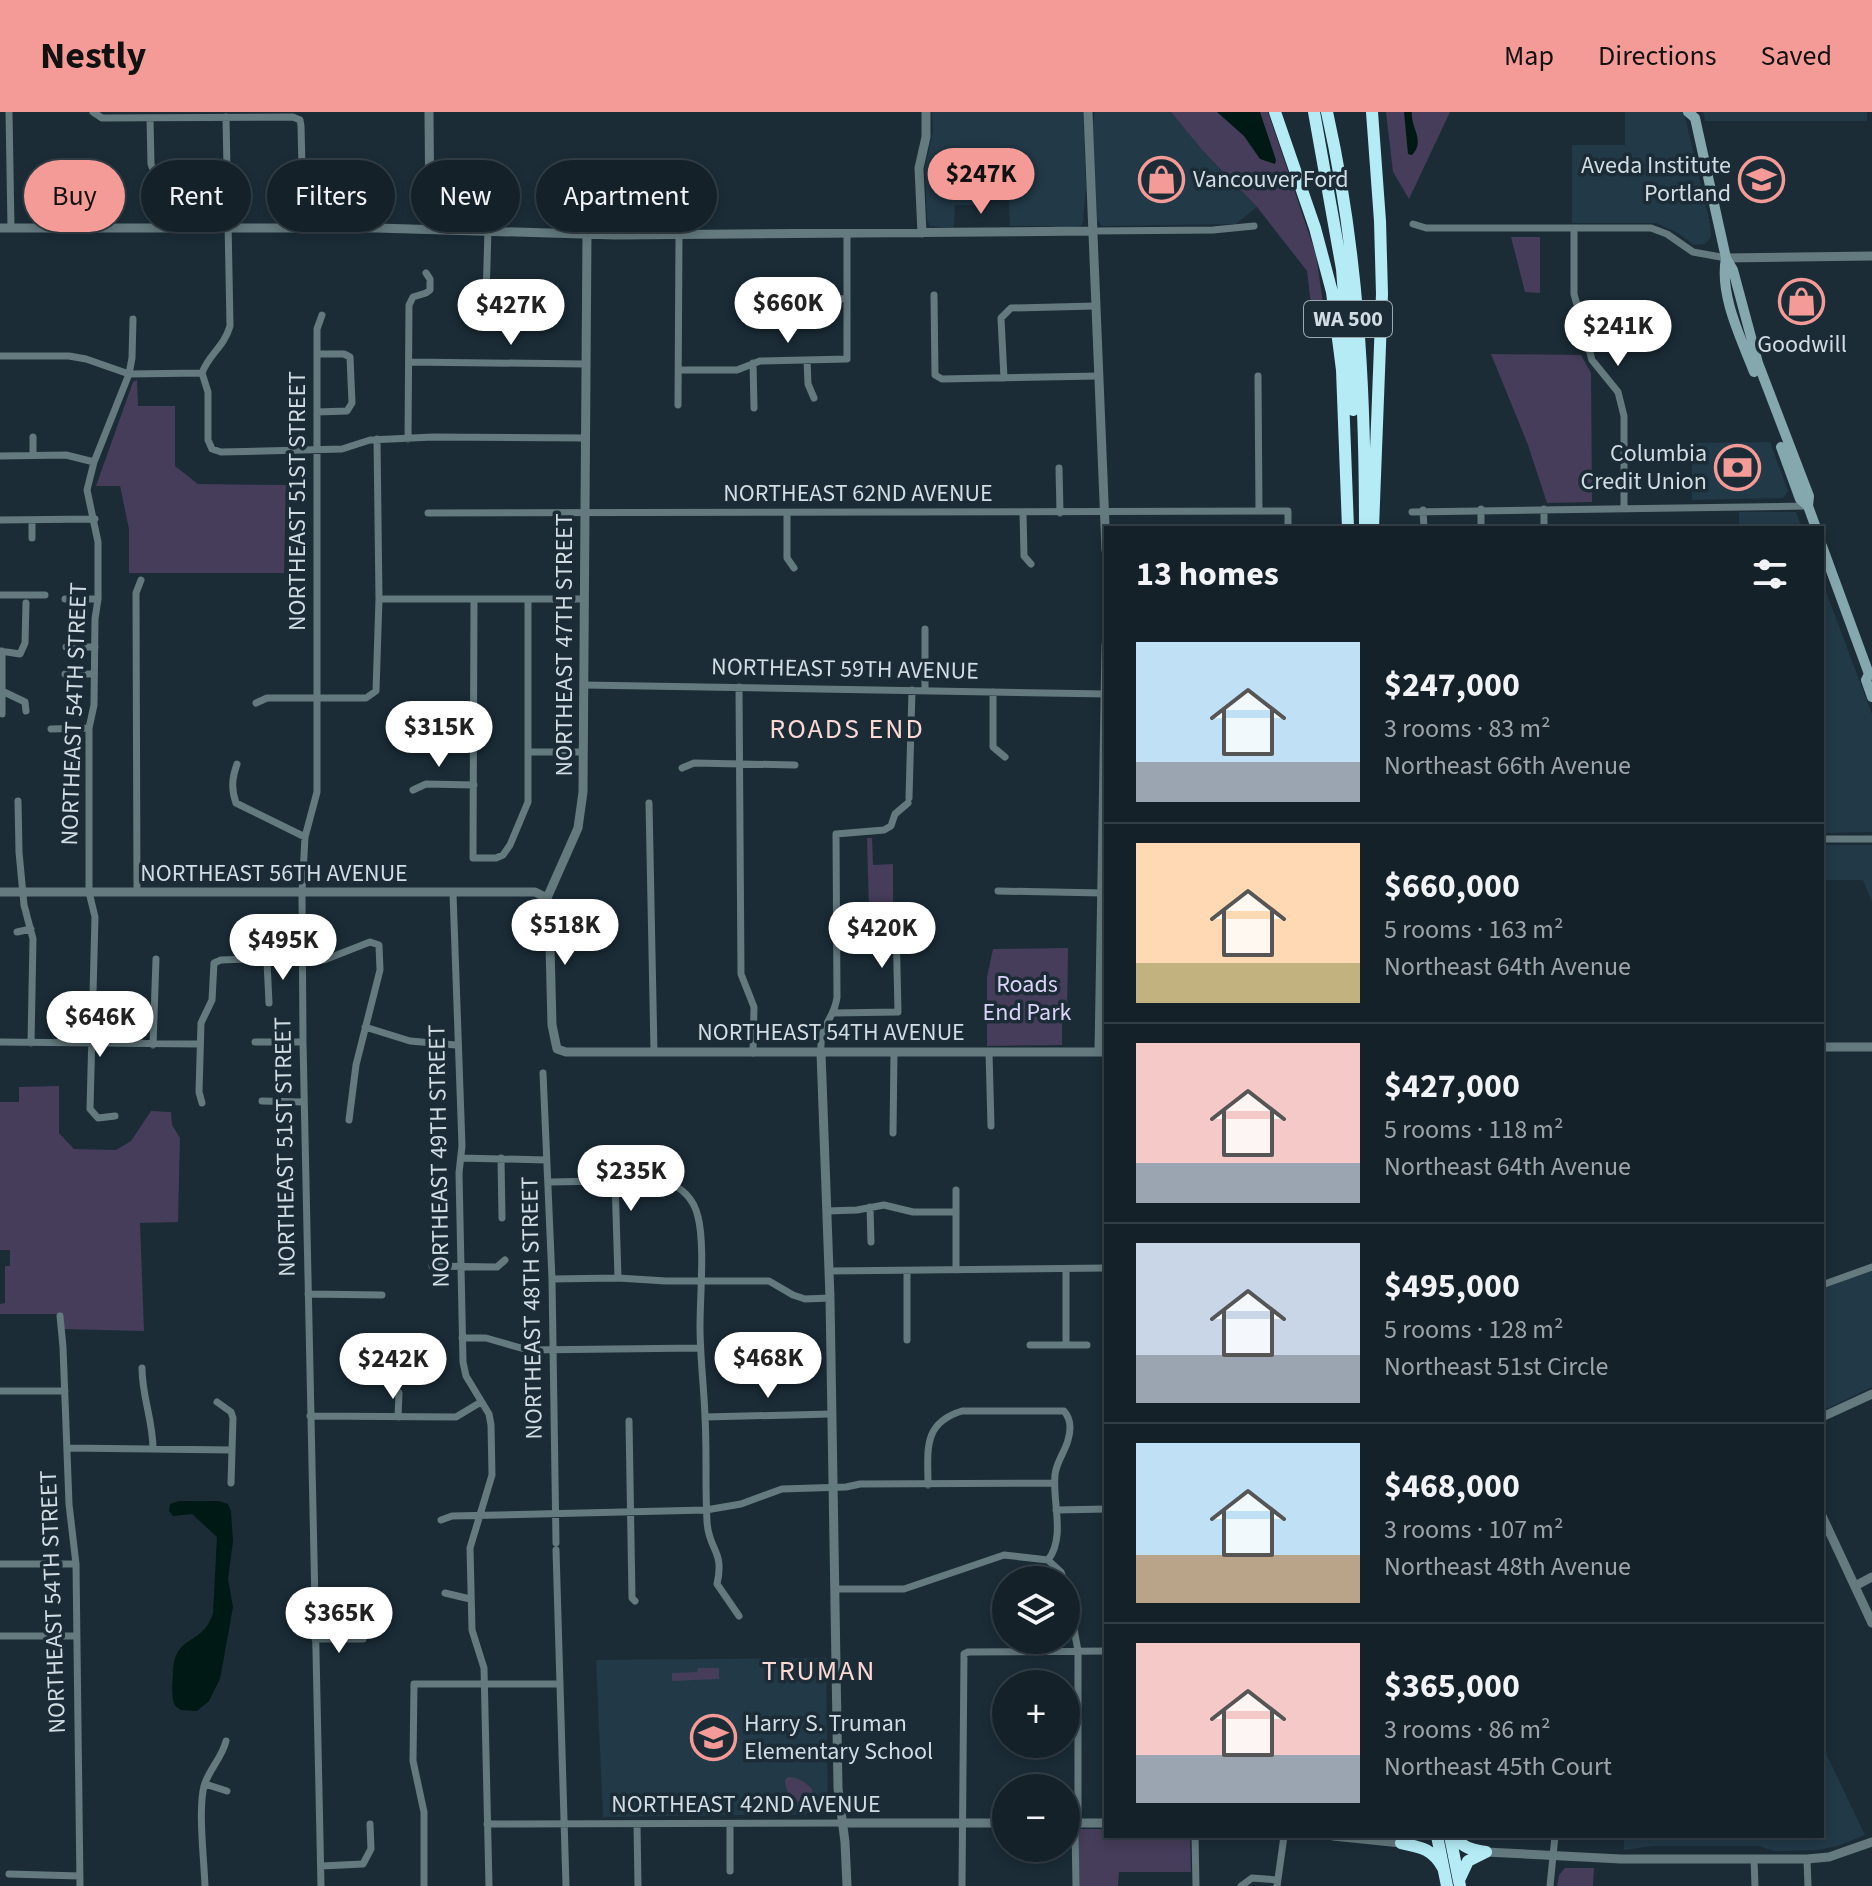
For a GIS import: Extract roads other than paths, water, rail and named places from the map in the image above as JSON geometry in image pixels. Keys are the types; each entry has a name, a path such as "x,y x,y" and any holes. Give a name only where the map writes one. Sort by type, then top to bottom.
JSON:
{"highway":[{"name":"WA 500","path":"1314,112 1335,217 1346,298 1352,391 1351,526"},
{"name":"WA 500","path":"1327,112 1342,187 1358,306 1364,393 1365,526"},
{"path":"1372,113 1382,281 1373,526"},
{"path":"1276,114 1317,236 1332,292 1342,370 1351,526"},
{"path":"1401,1843 1417,1838"},
{"path":"1437,1838 1443,1868"},
{"path":"1452,1838 1455,1884"},
{"path":"1454,1838 1461,1845 1486,1852"},
{"path":"1401,1843 1430,1850 1455,1884"},
{"path":"1455,1884 1468,1861 1486,1852"}],"main road":[{"path":"1694,114 1726,258 1733,270 1767,391 1809,496 1808,506 1815,526"},
{"path":"1824,551 1871,675 1866,680 1872,697"}],"street":[{"path":"9,112 11,228"},
{"path":"93,112 102,118 293,117 300,120 302,160"},
{"path":"429,112 429,160"},
{"path":"922,233 919,167 926,137 926,112"},
{"path":"1088,112 1105,526"},
{"path":"226,117 226,160"},
{"path":"150,118 151,160"},
{"path":"1413,224 1426,228 1651,228 1667,234 1693,252 1726,258 1872,256"},
{"path":"520,231 847,234 1213,230 1254,226"},
{"path":"0,228 141,228"},
{"path":"251,228 411,229"},
{"path":"1574,228 1574,294 1592,360 1618,392 1624,416 1624,508"},
{"path":"229,232 230,326 225,342 205,363 202,373 208,392 208,440 212,449 221,452 347,449 377,439 436,437 585,438"},
{"path":"486,297 488,232"},
{"name":"NORTHEAST 47TH STREET","path":"557,1049 552,1025 547,898 578,828 583,792 587,233"},
{"path":"678,405 679,234"},
{"path":"679,370 737,370 760,361 847,359 847,234"},
{"path":"408,439 410,301 430,290 430,279 426,273"},
{"path":"812,294 823,298 847,299"},
{"path":"934,295 935,375 942,379 1099,376"},
{"path":"1004,378 1001,318 1005,312 1011,308 1095,306"},
{"name":"NORTHEAST 51ST STREET","path":"321,1886 302,893 305,837 316,804 317,325 322,315"},
{"name":"NORTHEAST 54TH STREET","path":"115,1116 106,1119 94,1117 90,1109 95,917 89,892 89,728 94,705 98,599 95,519 87,490 94,462 129,374 133,319"},
{"path":"317,354 344,354 350,357 352,403 347,411 317,412"},
{"path":"0,356 69,356 129,374 202,373"},
{"path":"807,360 808,384 814,398"},
{"path":"409,362 586,364"},
{"path":"753,363 754,408"},
{"path":"1258,376 1259,511"},
{"path":"33,437 33,455"},
{"path":"256,703 267,698 366,698 374,695 377,687 379,599 377,439"},
{"path":"0,456 77,456 94,462"},
{"path":"1059,468 1060,513"},
{"path":"1412,512 1808,506"},
{"path":"1481,509 1481,526"},
{"path":"1544,509 1544,526"},
{"path":"1423,510 1424,526"},
{"name":"NORTHEAST 62ND AVENUE","path":"428,513 1288,511 1288,526"},
{"path":"1023,512 1024,556 1031,564"},
{"path":"787,514 787,558 794,568"},
{"path":"0,520 95,519"},
{"path":"32,520 32,538"},
{"path":"137,892 136,593 141,580"},
{"path":"0,595 45,595"},
{"path":"65,599 98,599"},
{"path":"379,599 584,599"},
{"path":"474,599 473,858 503,855 528,802 528,599"},
{"path":"2,714 1,651 20,654 25,643 26,603"},
{"path":"925,629 925,690"},
{"path":"66,647 95,647"},
{"path":"65,674 94,674"},
{"name":"NORTHEAST 59TH AVENUE","path":"584,685 1104,694"},
{"path":"739,687 741,974 754,1007 753,1053"},
{"path":"847,1886 838,1788 830,1298 821,1032 833,1013 837,997 836,834 884,830 891,826 895,814 908,800 912,690"},
{"path":"2,691 26,702 26,711"},
{"path":"993,692 993,747 1005,757"},
{"path":"51,729 89,728"},
{"path":"528,752 583,752"},
{"path":"682,768 694,763 795,765"},
{"path":"237,764 232,791 236,803 305,837"},
{"path":"413,790 423,785 474,785"},
{"path":"18,801 24,905 31,929 31,1043"},
{"path":"649,803 654,1052"},
{"path":"1824,839 1872,839"},
{"path":"1103,1052 1104,855"},
{"path":"998,891 1102,893"},
{"name":"NORTHEAST 56TH AVENUE","path":"0,892 535,892 547,898"},
{"name":"NORTHEAST 49TH STREET","path":"453,893 461,1158 462,1338 466,1376 489,1414 491,1425 492,1475 470,1548 472,1630 484,1668 485,1683 489,1886"},
{"path":"833,1013 898,1012 896,924 892,918 836,917"},
{"path":"17,932 31,929"},
{"path":"202,1103 199,1092 201,1023 212,1000 212,967 216,962 247,959 267,962 324,960 370,942 379,945 380,970 354,1078 349,1120"},
{"path":"153,1045 156,959"},
{"path":"267,962 269,1003"},
{"path":"365,1027 410,1041 456,1045"},
{"path":"0,1042 200,1044"},
{"path":"255,1042 303,1042"},
{"path":"1824,1047 1872,1047"},
{"name":"NORTHEAST 54TH AVENUE","path":"557,1049 566,1052 1103,1052"},
{"path":"893,1133 894,1052"},
{"path":"989,1052 991,1126"},
{"name":"NORTHEAST 48TH STREET","path":"543,1073 546,1160 550,1182 559,1684 566,1886"},
{"path":"262,1101 304,1102"},
{"path":"461,1158 546,1160"},
{"path":"501,1158 502,1218"},
{"path":"550,1182 651,1179 672,1183 687,1194 698,1217 707,1531 720,1556 717,1584 739,1616"},
{"path":"615,1181 618,1278"},
{"path":"956,1190 956,1270"},
{"path":"827,1211 884,1205 913,1212 956,1212"},
{"path":"870,1207 871,1242"},
{"path":"432,1266 497,1267 505,1260"},
{"path":"1824,1284 1872,1267"},
{"path":"829,1271 1104,1268"},
{"path":"1066,1269 1066,1345"},
{"path":"907,1271 907,1340"},
{"path":"552,1279 769,1281 805,1299 830,1298"},
{"path":"308,1294 382,1295"},
{"name":"NORTHEAST 54TH STREET","path":"60,1316 69,1517 76,1564 80,1886"},
{"path":"462,1338 486,1338 528,1350 700,1348"},
{"path":"1030,1345 1087,1345"},
{"path":"142,1368 142,1390 153,1427 153,1449"},
{"path":"392,1384 399,1393 398,1417"},
{"path":"0,1391 65,1391"},
{"path":"1824,1416 1872,1394"},
{"path":"217,1402 231,1412 231,1483"},
{"path":"310,1416 456,1417 481,1402"},
{"path":"928,1485 927,1447 937,1424 949,1415 962,1411 1059,1409 1068,1415 1069,1436 1055,1471 1056,1538 1054,1553 1048,1560"},
{"path":"705,1417 832,1414"},
{"path":"629,1421 632,1598 635,1601"},
{"path":"68,1448 232,1450"},
{"path":"441,1520 452,1516 706,1510 741,1504 782,1489 860,1484 1054,1483"},
{"path":"1056,1510 1104,1509"},
{"path":"1824,1520 1872,1623"},
{"path":"835,1589 904,1589 1004,1555 1048,1560 1054,1566"},
{"path":"0,1564 76,1564"},
{"path":"1855,1586 1872,1577"},
{"path":"445,1593 470,1599"},
{"path":"0,1636 77,1636"},
{"path":"315,1639 363,1639"},
{"path":"1080,1651 1104,1651"},
{"path":"962,1886 964,1654 992,1652"},
{"path":"1074,1774 1078,1654"},
{"path":"424,1886 424,1812 413,1761 414,1684 559,1684"},
{"path":"205,1886 205,1784 223,1755 226,1741"},
{"path":"205,1784 227,1791"},
{"name":"NORTHEAST 42ND AVENUE","path":"487,1824 992,1823"},
{"path":"1080,1823 1104,1823"},
{"path":"321,1866 363,1864 371,1849 370,1824"},
{"path":"637,1824 638,1886"},
{"path":"730,1824 730,1871"},
{"path":"1195,1838 1196,1886"},
{"path":"1241,1886 1252,1878 1277,1883 1284,1838"},
{"path":"1352,1838 1401,1843"},
{"path":"1550,1886 1555,1838"},
{"path":"1486,1852 1553,1856 1807,1859 1829,1857 1872,1842"},
{"path":"1754,1859 1755,1886"},
{"path":"1807,1859 1808,1886"},
{"path":"1076,1862 1076,1886"},
{"path":"9,1874 80,1876"}],"place":[{"name":"Vancouver Ford","path":"1162,179"},
{"name":"Aveda Institute Portland","path":"1762,179"},
{"name":"Goodwill","path":"1802,302"},
{"name":"Columbia Credit Union","path":"1738,467"},
{"name":"Harry S. Truman Elementary School","path":"713,1737"}],"district":[{"name":"ROADS END","path":"847,729"},
{"name":"TRUMAN","path":"819,1671"}],"park label":[{"name":"Roads End Park","path":"1027,998"}]}
